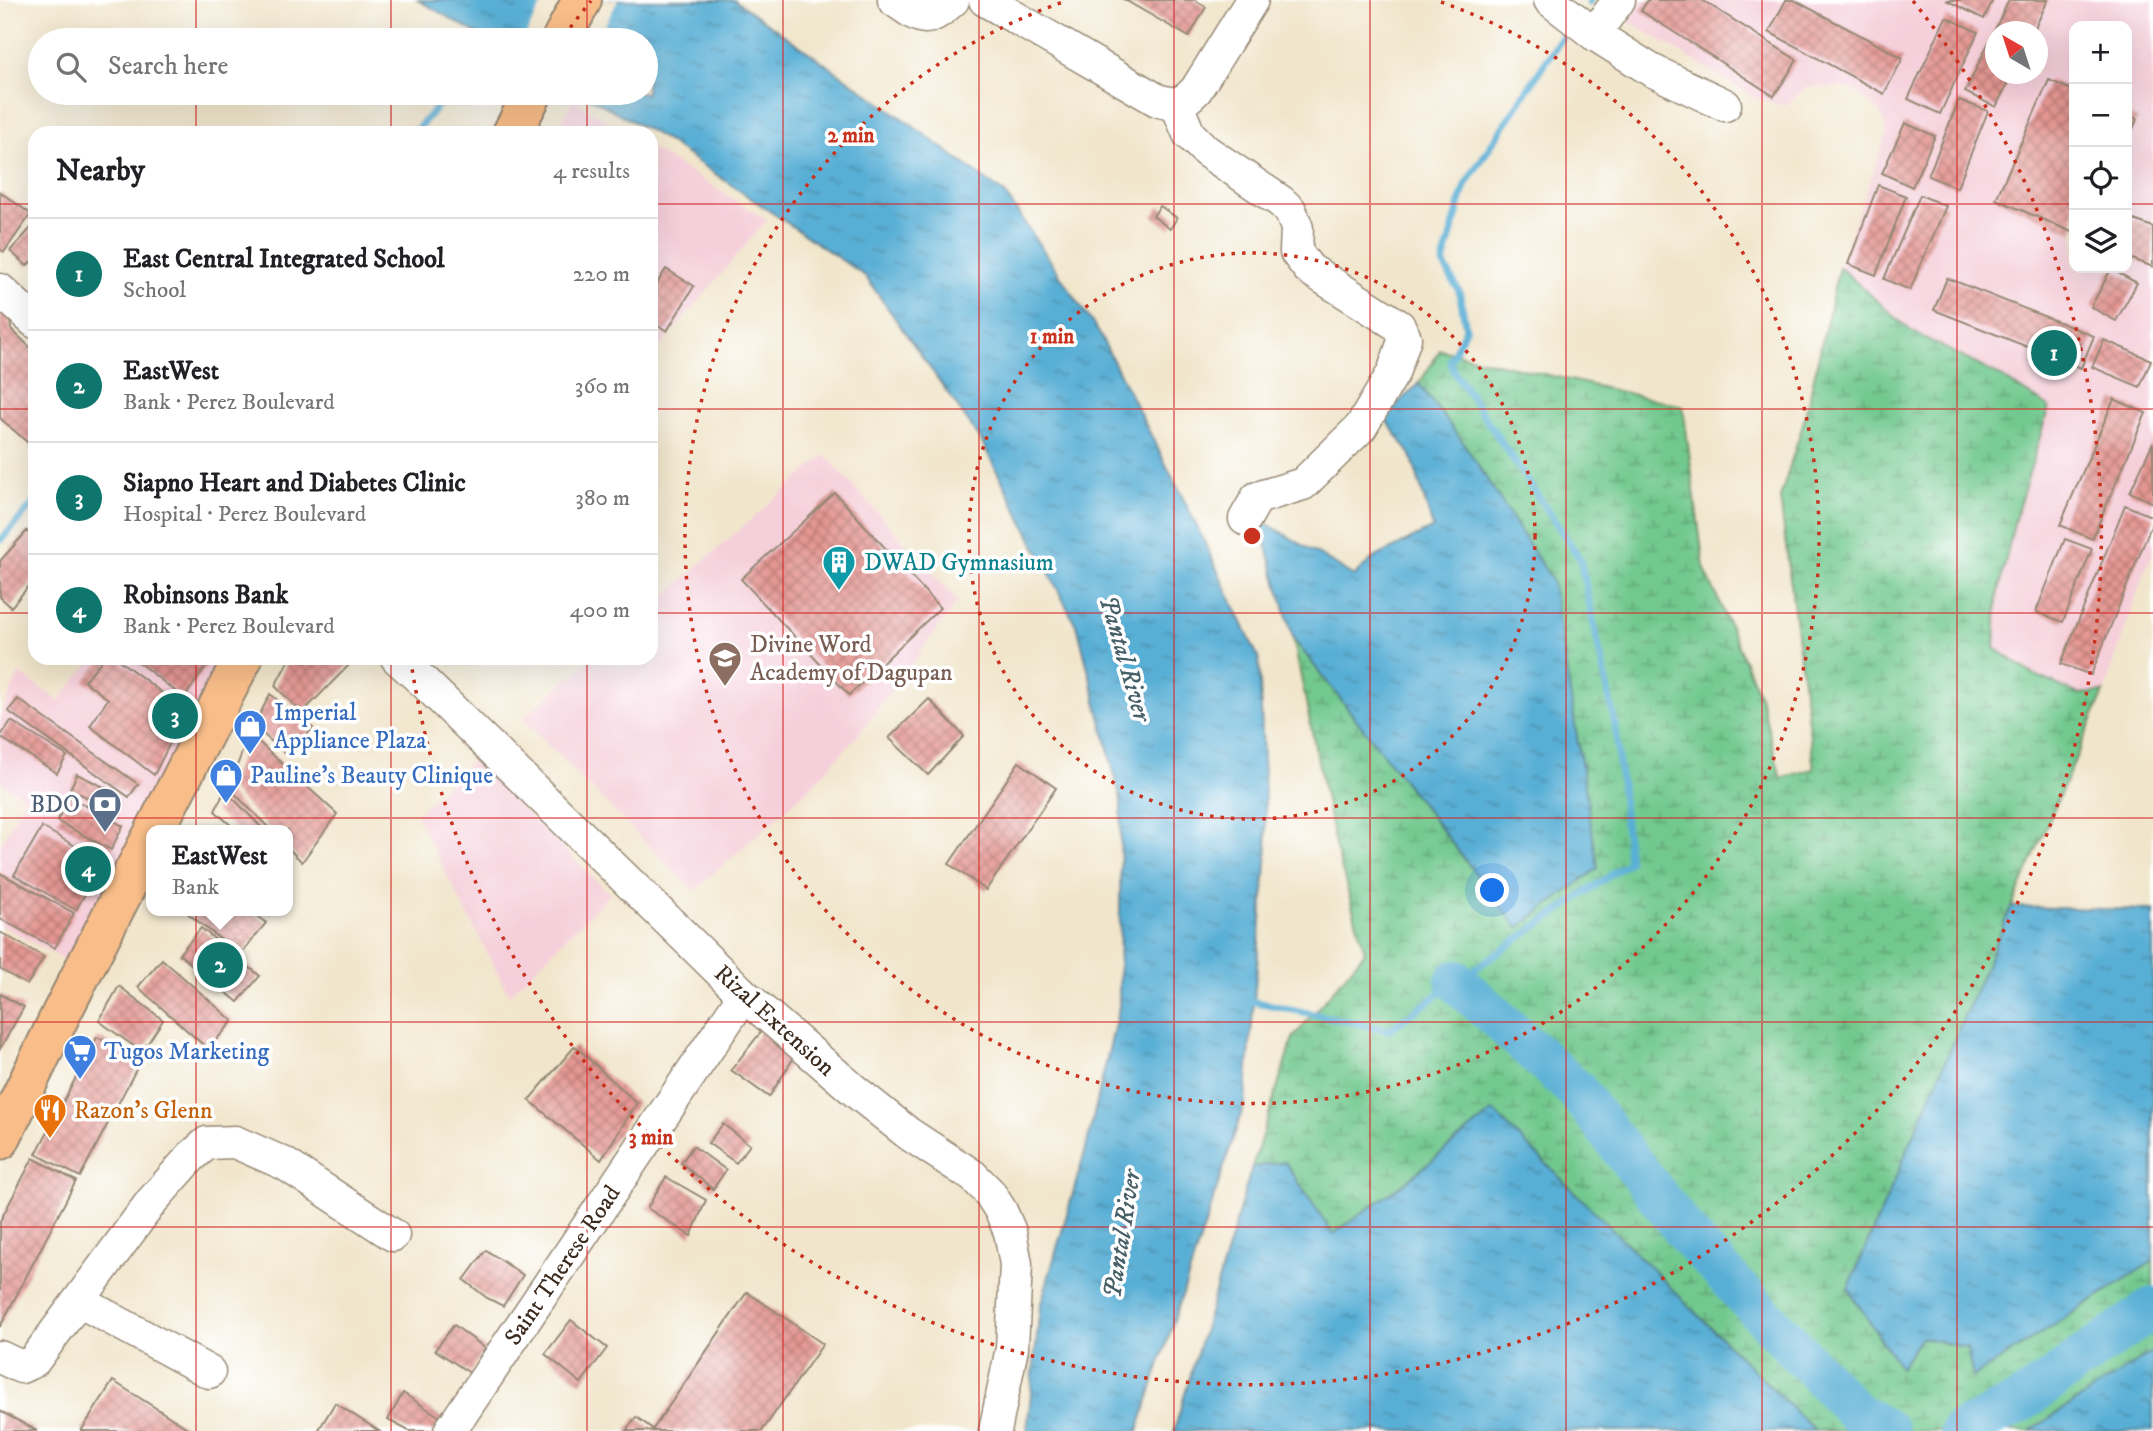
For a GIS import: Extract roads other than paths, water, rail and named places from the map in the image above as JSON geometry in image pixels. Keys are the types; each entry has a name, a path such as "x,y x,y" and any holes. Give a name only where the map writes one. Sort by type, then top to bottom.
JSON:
{"main road":[{"path":"567,28 582,0"},
{"path":"516,126 527,105"},
{"path":"158,825 239,665"},
{"path":"0,1140 146,848"}],"street":[{"path":"894,0 918,16 927,18 937,15 953,0"},
{"path":"985,0 1168,104 1187,100 1196,90 1252,0"},
{"path":"1550,0 1594,34 1651,70 1725,105"},
{"path":"1594,34 1619,0"},
{"path":"1176,103 1189,134 1206,151 1290,210 1297,228 1296,252 1309,269 1399,326 1405,338 1394,373 1361,427 1303,484 1257,498 1245,519"},
{"path":"0,290 28,316"},
{"name":"Rizal Extension","path":"405,665 744,995 855,1091 909,1134 973,1176 989,1192 1010,1232 1016,1264 1012,1348 995,1431"},
{"name":"Saint Therese Road","path":"464,1426 744,995"},
{"path":"0,1357 21,1367 34,1361 152,1201 191,1157 208,1143 235,1142 285,1164 393,1235"},
{"path":"79,1301 209,1372"}],"water":[{"name":"Pantal River","path":"418,0 734,0 1005,194 1099,333 1192,516 1259,659 1267,853 1245,1102 1138,1431 1027,1431 1040,1307 1086,1148 1119,1007 1121,800 1078,629 981,440 865,276 658,136 658,126 641,126 603,105 658,105 658,28 467,28"},
{"path":"1419,384 1465,445 1552,580 1598,868 1518,928 1293,638 1259,519 1354,576 1372,559 1433,528 1411,455 1383,416"},
{"path":"2011,907 2153,910 2153,1261 1973,1377 1967,1348 1921,1337 1900,1368 1848,1289"},
{"path":"1493,1111 1815,1431 1174,1431 1252,1167 1285,1162 1333,1234 1403,1184"},
{"path":"2153,1351 2153,1431 2030,1431"}],"waterway":[{"path":"1247,1000 1389,1030 1629,862 1615,724 1580,559 1453,370 1450,361 1466,328 1459,291 1443,263 1465,185 1564,34"},
{"path":"420,126 438,105"},
{"path":"0,541 28,510"},
{"path":"1456,981 1576,1090 1691,1239 1856,1413 1888,1431"},
{"path":"1961,1431 2019,1403 2153,1308"}],"place":[{"name":"East Central Integrated School","path":"2054,353"},
{"name":"DWAD Gymnasium","path":"839,592"},
{"name":"Divine Word Academy of Dagupan","path":"725,688"},
{"name":"Siapno Heart and Diabetes Clinic","path":"175,716"},
{"name":"Imperial Appliance Plaza","path":"250,756"},
{"name":"Pauline's Beauty Clinique","path":"226,805"},
{"name":"BDO","path":"105,834"},
{"name":"Robinsons Bank","path":"88,869"},
{"name":"EastWest","path":"220,965"},
{"name":"Tugos Marketing","path":"80,1081"},
{"name":"Razon's Glenn","path":"50,1140"}]}
